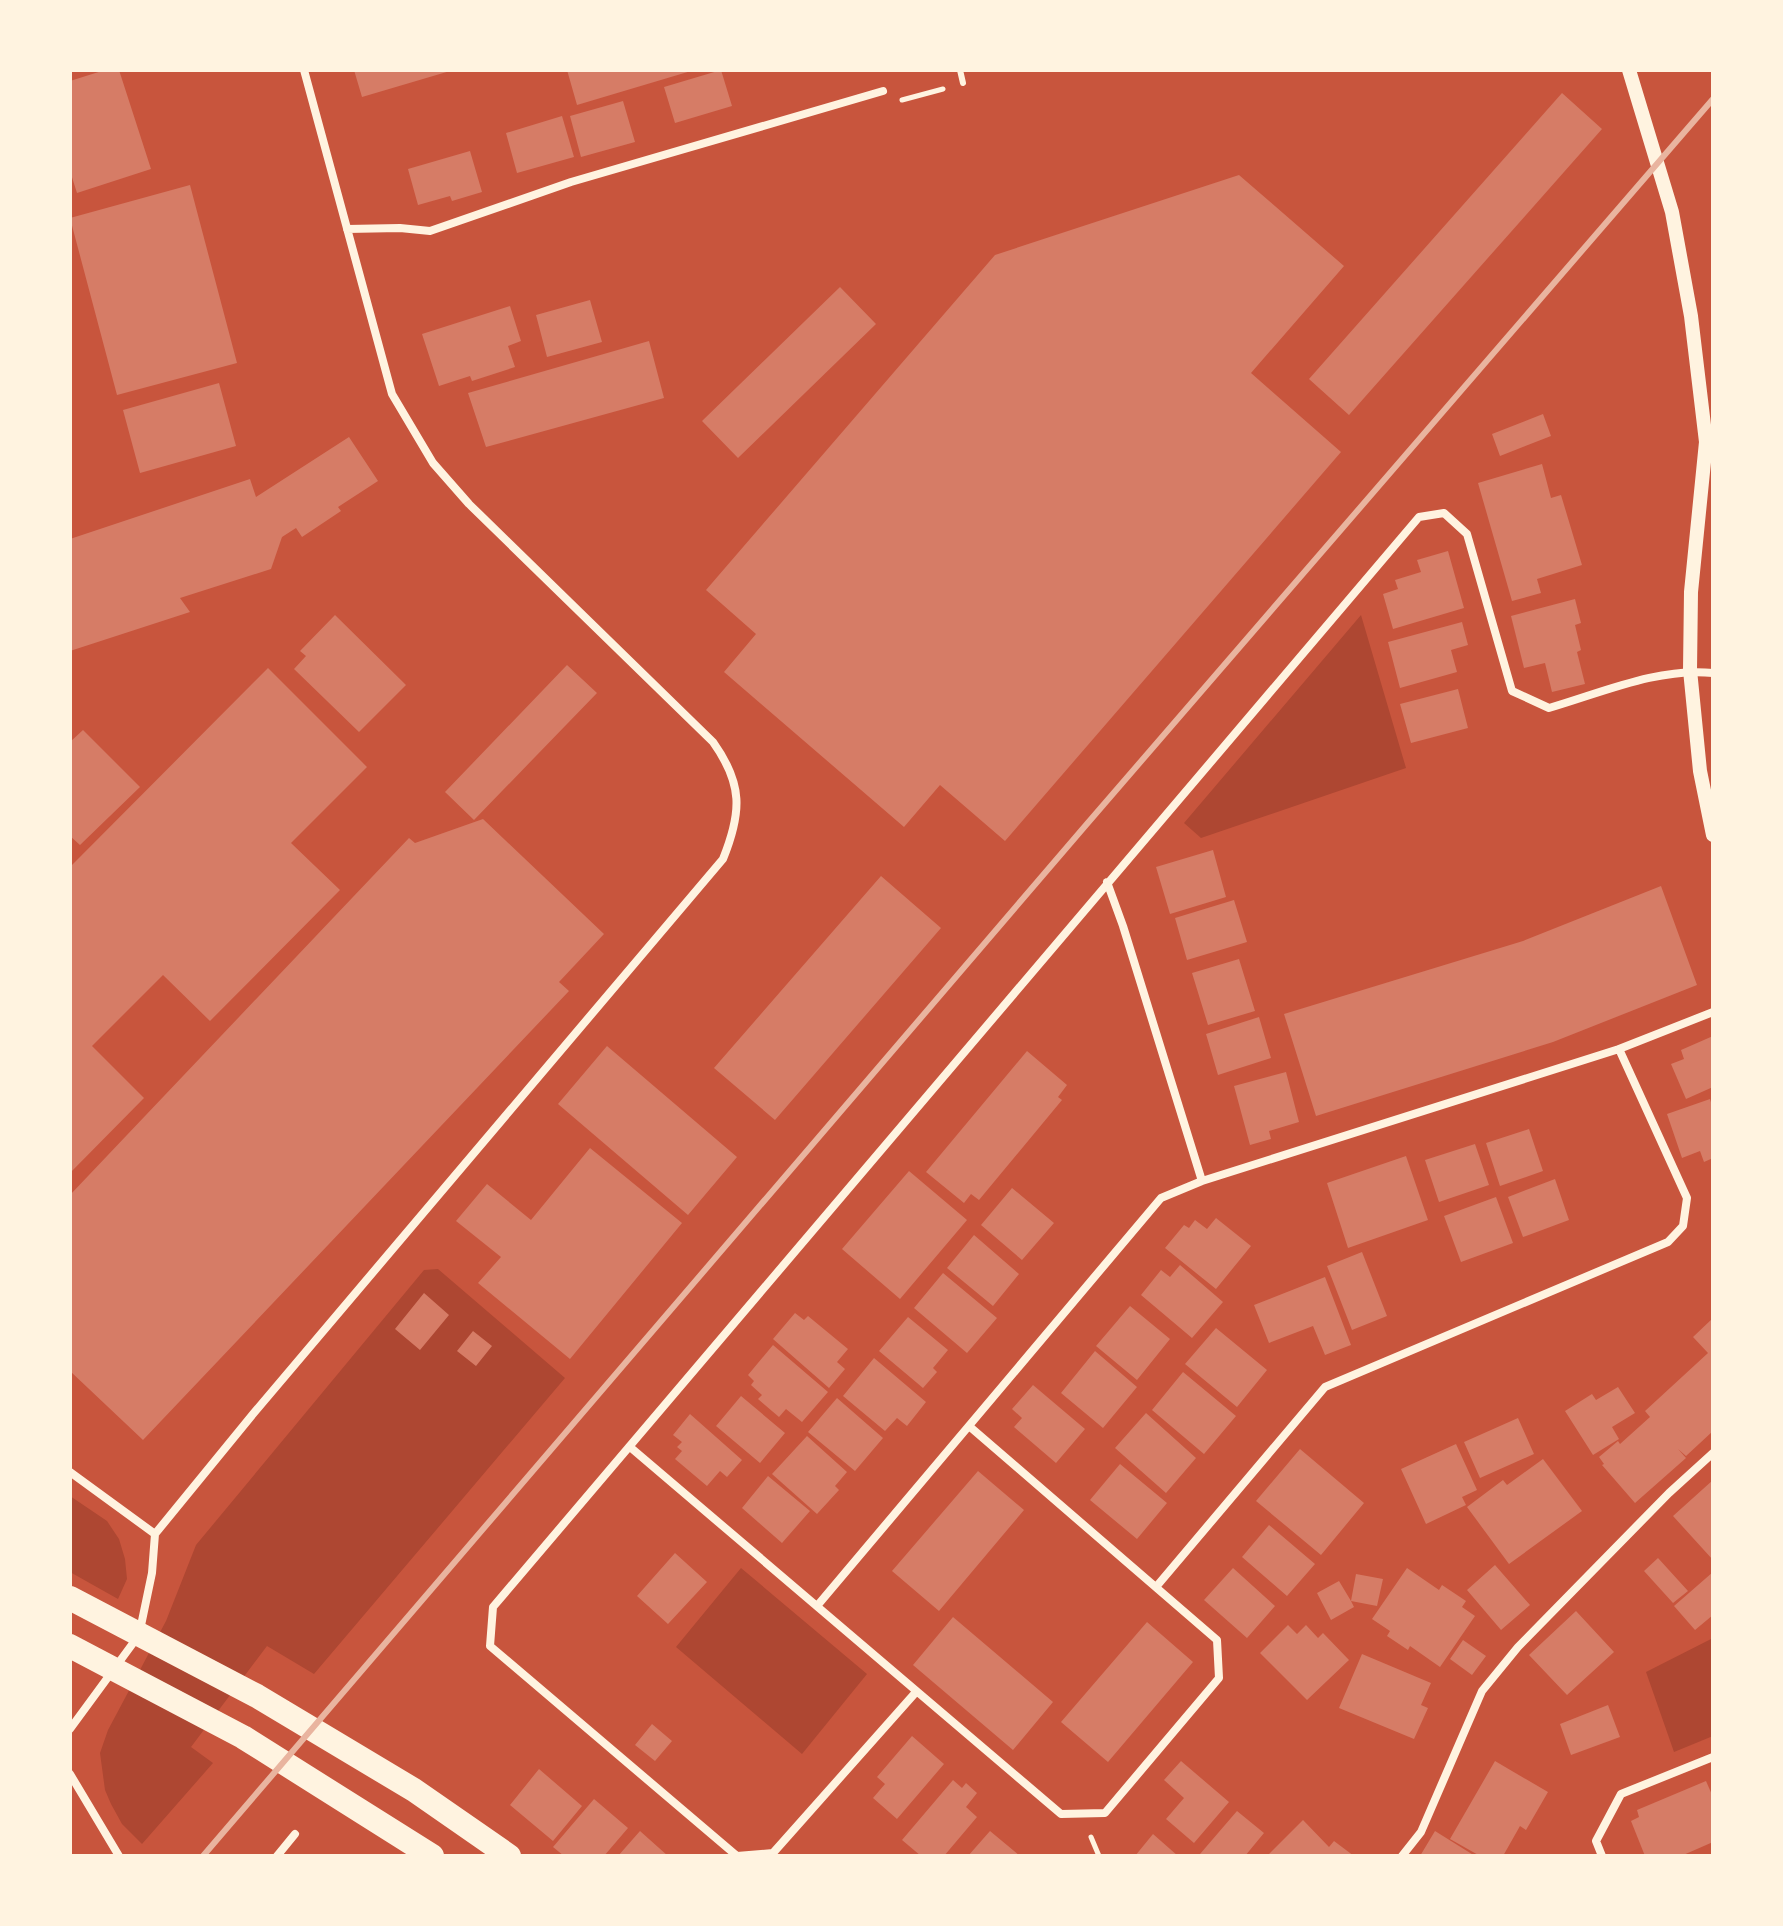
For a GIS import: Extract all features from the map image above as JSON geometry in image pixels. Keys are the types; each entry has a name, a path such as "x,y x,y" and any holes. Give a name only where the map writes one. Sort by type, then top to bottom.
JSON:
{"highway":[{"path":"70,1598 257,1696 414,1790 509,1856"},
{"path":"70,1646 243,1737 432,1856"}],"street":[{"path":"70,1729 139,1635 152,1573 155,1534 723,859 734,831 737,797 729,765 713,742 469,504 433,463 392,394 304,70"},
{"path":"1629,70 1672,212 1710,442 1691,592 1690,670 1700,771 1713,835"},
{"path":"347,229 430,231 571,182 883,91"},
{"path":"916,1692 773,1853 737,1856 490,1646 493,1607 1419,517 1444,513 1467,534 1512,691 1549,708 1690,670 1713,673"},
{"path":"1107,882 1202,1181"},
{"path":"817,1606 1161,1198 1202,1181 1619,1049 1713,1012"},
{"path":"1156,1587 1325,1387 1668,1242 1683,1226 1687,1198 1619,1049"},
{"path":"630,1447 1061,1814 1105,1813 1219,1678 1217,1640 969,1426"},
{"path":"1402,1856 1421,1832 1482,1691 1518,1647 1669,1493 1713,1453"},
{"path":"70,1472 155,1534"},
{"path":"1602,1856 1596,1841 1621,1794 1713,1757"},
{"path":"70,1774 116,1855"},
{"path":"277,1856 295,1834"}],"lane":[{"path":"960,70 963,83"}],"path":[{"path":"883,91 889,104 963,83"}],"shaded area":[{"path":"1361,615 1406,768 1201,838 1184,823"},
{"path":"438,1269 565,1378 314,1674 267,1646 191,1747 213,1763 142,1844 122,1824 111,1804 105,1790 100,1753 108,1730 166,1621 196,1545 424,1270"},
{"path":"70,1496 107,1521 119,1539 127,1579 118,1599 70,1572"},
{"path":"741,1568 867,1674 802,1754 676,1647"},
{"path":"1713,1638 1713,1736 1674,1752 1646,1672"}],"building":[{"path":"105,70 119,70 151,169 77,193 70,171 70,81"},
{"path":"354,70 450,70 450,71 362,97"},
{"path":"567,70 691,70 691,71 577,105"},
{"path":"721,70 732,106 675,123 664,87"},
{"path":"1562,93 1602,129 1349,415 1309,379"},
{"path":"623,101 635,142 581,157 570,116"},
{"path":"562,116 574,157 517,173 506,133"},
{"path":"470,151 482,192 452,201 450,196 418,205 408,169"},
{"path":"1239,175 1344,266 1251,373 1341,452 1005,841 940,785 904,827 724,672 756,634 706,590 995,255"},
{"path":"190,185 237,363 117,395 70,218"},
{"path":"840,287 876,324 738,458 702,421"},
{"path":"590,300 602,342 547,357 536,315"},
{"path":"510,306 521,341 508,346 515,367 472,381 470,376 439,386 422,334"},
{"path":"649,341 664,398 486,447 468,393"},
{"path":"219,383 236,446 140,473 123,410"},
{"path":"1543,414 1551,436 1500,456 1492,434"},
{"path":"349,437 378,481 338,507 341,511 302,537 296,528 282,537 271,569 180,598 190,612 70,651 70,539 250,479 256,497"},
{"path":"1542,464 1551,498 1561,495 1582,565 1537,579 1541,593 1512,601 1478,483"},
{"path":"1448,551 1464,608 1393,629 1383,594 1398,589 1395,580 1421,572 1417,560"},
{"path":"1575,599 1581,623 1575,625 1581,650 1577,652 1585,684 1552,692 1545,663 1524,668 1511,616"},
{"path":"335,615 406,685 359,732 294,669 306,656 300,651"},
{"path":"1462,622 1468,645 1451,650 1457,672 1400,688 1388,642"},
{"path":"567,665 597,693 474,820 445,792"},
{"path":"268,668 367,767 291,843 340,890 210,1021 163,975 92,1046 144,1098 70,1173 70,867"},
{"path":"1458,689 1468,728 1411,743 1400,704"},
{"path":"83,730 140,787 80,845 70,836 70,742"},
{"path":"483,819 604,934 559,982 569,991 143,1440 70,1371 70,1195 409,838 415,843"},
{"path":"1213,850 1226,897 1170,914 1156,867"},
{"path":"881,876 941,928 775,1120 714,1068"},
{"path":"1661,886 1697,985 1553,1042 1316,1116 1284,1014 1523,941"},
{"path":"1234,900 1247,942 1187,960 1175,918"},
{"path":"1239,959 1255,1011 1208,1025 1192,973"},
{"path":"1259,1017 1271,1058 1218,1075 1206,1034"},
{"path":"1713,1036 1713,1087 1686,1099 1671,1064 1684,1059 1681,1050"},
{"path":"607,1046 737,1157 688,1215 558,1104"},
{"path":"1027,1051 1067,1085 1058,1097 1062,1100 979,1200 971,1194 964,1203 926,1172"},
{"path":"1286,1072 1299,1122 1269,1131 1271,1139 1250,1145 1234,1086"},
{"path":"1710,1099 1713,1109 1713,1158 1704,1162 1700,1151 1682,1158 1667,1114"},
{"path":"1529,1129 1543,1171 1500,1186 1486,1143"},
{"path":"1475,1144 1489,1185 1439,1202 1425,1160"},
{"path":"590,1148 682,1223 570,1359 478,1283 501,1257 456,1221 487,1184 531,1220"},
{"path":"1406,1156 1428,1220 1348,1248 1327,1183"},
{"path":"909,1171 967,1220 900,1299 842,1249"},
{"path":"1555,1179 1569,1220 1523,1237 1508,1197"},
{"path":"1012,1188 1054,1223 1022,1260 981,1225"},
{"path":"1496,1197 1513,1243 1461,1262 1444,1216"},
{"path":"1216,1218 1251,1246 1216,1289 1165,1248 1184,1225 1189,1228 1195,1220 1207,1229"},
{"path":"974,1235 1019,1274 993,1306 947,1268"},
{"path":"1362,1252 1387,1316 1352,1330 1327,1266"},
{"path":"1180,1265 1223,1302 1192,1338 1141,1295 1161,1270 1170,1277"},
{"path":"943,1273 997,1318 967,1353 914,1308"},
{"path":"1325,1277 1351,1345 1325,1355 1313,1326 1269,1343 1254,1305"},
{"path":"424,1293 449,1315 420,1350 395,1329"},
{"path":"1130,1306 1170,1339 1137,1380 1096,1346"},
{"path":"795,1313 804,1320 808,1316 848,1349 837,1362 845,1369 829,1388 773,1339"},
{"path":"908,1317 948,1350 933,1368 937,1372 923,1388 879,1351"},
{"path":"1713,1318 1713,1431 1686,1456 1678,1449 1686,1458 1635,1503 1602,1465 1599,1457 1618,1441 1620,1444 1650,1417 1645,1411 1708,1353 1693,1337"},
{"path":"1216,1328 1267,1370 1237,1407 1185,1364"},
{"path":"473,1331 492,1346 476,1366 457,1351"},
{"path":"773,1345 828,1392 802,1422 786,1409 779,1417 758,1399 762,1395 751,1385 754,1381 748,1375"},
{"path":"1095,1351 1137,1387 1103,1428 1061,1393"},
{"path":"874,1358 926,1402 907,1426 897,1418 885,1431 843,1396"},
{"path":"1183,1372 1236,1416 1204,1454 1152,1410"},
{"path":"1033,1385 1085,1429 1056,1463 1014,1427 1022,1418 1012,1409"},
{"path":"1618,1387 1635,1413 1612,1427 1619,1439 1593,1455 1565,1411 1592,1394 1596,1400"},
{"path":"741,1396 785,1433 760,1463 716,1426"},
{"path":"837,1398 883,1438 855,1471 808,1432"},
{"path":"1146,1413 1196,1458 1166,1493 1115,1448"},
{"path":"690,1414 742,1460 727,1477 720,1471 707,1486 675,1459 682,1451 677,1447 682,1442 673,1435"},
{"path":"1518,1418 1534,1454 1480,1478 1464,1442"},
{"path":"807,1436 847,1472 835,1486 839,1490 817,1514 772,1474"},
{"path":"1456,1444 1477,1490 1462,1497 1466,1505 1426,1524 1401,1469"},
{"path":"1300,1449 1364,1503 1321,1555 1256,1501"},
{"path":"1543,1459 1582,1511 1509,1564 1467,1507 1503,1480 1507,1485"},
{"path":"1120,1464 1167,1503 1137,1539 1090,1500"},
{"path":"978,1471 1024,1510 939,1611 892,1571"},
{"path":"768,1476 810,1511 782,1543 742,1508"},
{"path":"1713,1480 1713,1560 1673,1516"},
{"path":"1269,1525 1315,1564 1287,1596 1242,1557"},
{"path":"675,1553 707,1582 668,1624 637,1596"},
{"path":"1658,1558 1688,1591 1673,1603 1644,1571"},
{"path":"1495,1565 1530,1605 1501,1630 1467,1590"},
{"path":"1233,1568 1275,1606 1247,1638 1204,1600"},
{"path":"1407,1568 1439,1590 1442,1585 1466,1601 1462,1607 1475,1616 1440,1667 1410,1646 1408,1650 1387,1636 1390,1631 1372,1619"},
{"path":"1713,1572 1713,1615 1695,1630 1674,1606"},
{"path":"1356,1574 1383,1579 1377,1606 1351,1601"},
{"path":"1339,1581 1354,1607 1331,1620 1317,1593"},
{"path":"1576,1611 1614,1652 1567,1695 1529,1655"},
{"path":"953,1617 1053,1702 1013,1750 913,1665"},
{"path":"1147,1622 1193,1662 1108,1762 1061,1722"},
{"path":"1288,1625 1297,1634 1306,1625 1318,1638 1323,1633 1349,1660 1307,1700 1260,1653"},
{"path":"1463,1640 1486,1656 1472,1675 1450,1659"},
{"path":"1362,1654 1431,1683 1421,1705 1428,1708 1414,1739 1339,1708"},
{"path":"1608,1705 1620,1737 1571,1755 1560,1724"},
{"path":"652,1724 672,1741 655,1761 635,1745"},
{"path":"912,1736 944,1764 897,1819 873,1798 885,1784 877,1777"},
{"path":"1181,1761 1229,1802 1194,1843 1166,1819 1184,1798 1164,1780"},
{"path":"1495,1761 1548,1792 1526,1830 1520,1826 1503,1856 1480,1856 1450,1839"},
{"path":"539,1769 582,1806 553,1841 510,1805"},
{"path":"953,1780 962,1788 966,1783 977,1793 966,1807 977,1817 944,1856 921,1856 902,1840"},
{"path":"1706,1781 1713,1797 1713,1842 1681,1856 1645,1856 1631,1821 1639,1817 1637,1810"},
{"path":"594,1799 628,1828 604,1856 564,1856 553,1847"},
{"path":"1237,1811 1264,1833 1245,1856 1202,1856 1200,1854"},
{"path":"1303,1820 1329,1847 1334,1841 1354,1856 1267,1856"},
{"path":"640,1831 668,1856 618,1856"},
{"path":"990,1831 1020,1856 968,1856"},
{"path":"1435,1831 1475,1856 1420,1856"},
{"path":"1153,1834 1178,1856 1135,1856"}],"railway":[{"path":"203,1856 1713,99"}]}
